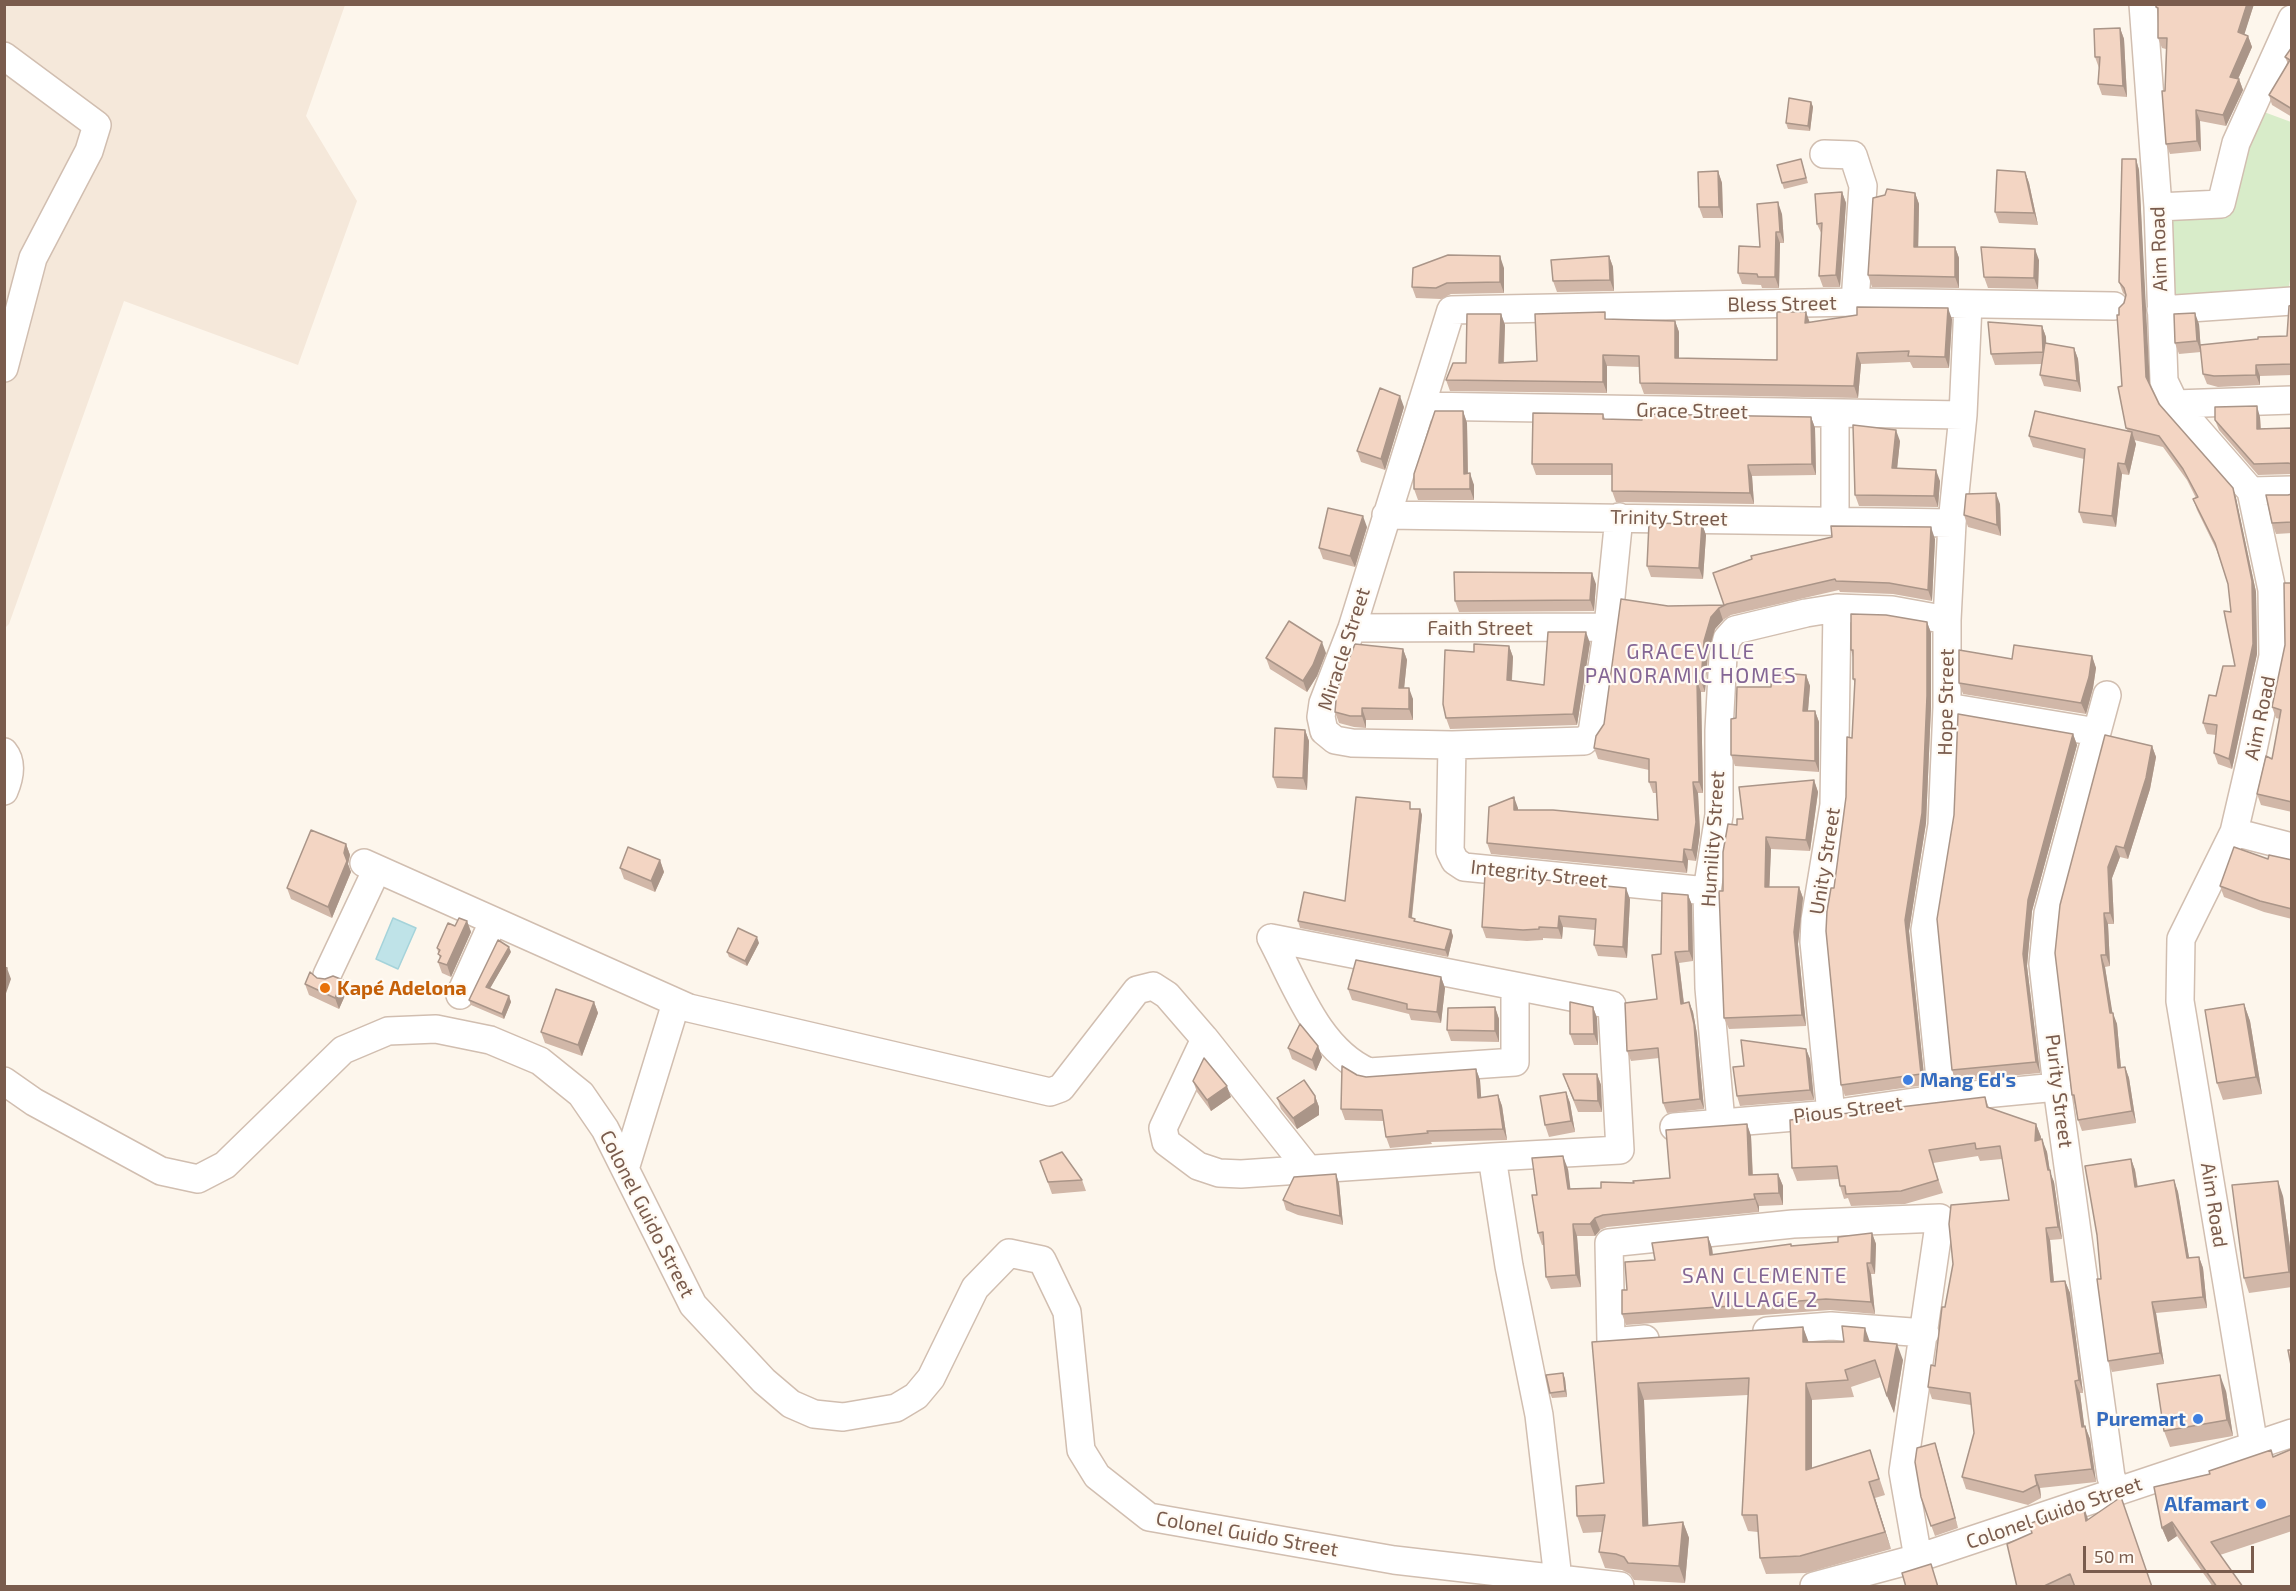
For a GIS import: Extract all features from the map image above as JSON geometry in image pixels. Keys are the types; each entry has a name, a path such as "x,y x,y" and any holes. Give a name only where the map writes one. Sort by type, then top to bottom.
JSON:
{"street":[{"name":"Aim Road","path":"2143,4 2158,207 2164,381 2175,404 2251,491 2272,590 2273,656 2234,832 2181,939 2180,1001 2254,1446"},
{"path":"2158,207 2221,204 2236,143 2292,19"},
{"path":"4,56 97,125 89,151 33,258 4,368"},
{"path":"1824,153 1853,155 1863,186 1856,302"},
{"path":"2161,310 2292,301"},
{"name":"Bless Street","path":"1451,310 1856,302 2114,306"},
{"name":"Hope Street","path":"1942,1098 1924,930 1942,825 1947,707 1947,620 1952,523 1963,415 1968,304"},
{"name":"Miracle Street","path":"1451,310 1352,628 1323,703 1321,717 1324,731 1335,740 1352,743 1452,745 1584,741 1592,733 1608,627"},
{"path":"2175,404 2292,400"},
{"name":"Grace Street","path":"1421,406 1963,415"},
{"path":"1835,521 1836,413"},
{"path":"2251,491 2292,489"},
{"name":"Trinity Street","path":"1386,514 1952,523"},
{"path":"1608,627 1619,517"},
{"name":"Humility Street","path":"1722,1122 1709,988 1707,891 1719,815 1719,730 1723,656 1727,639 1735,630 1837,608 1892,610 1947,620"},
{"name":"Unity Street","path":"1831,1114 1814,942 1815,920 1834,805 1837,608"},
{"name":"Faith Street","path":"1352,628 1608,627"},
{"name":"Purity Street","path":"2107,695 2048,913 2043,964 2057,1087 2111,1477 2118,1491"},
{"path":"1947,707 2097,732"},
{"name":"Integrity Street","path":"1452,745 1450,851 1455,861 1464,867 1707,891"},
{"path":"4,752 8,756 10,779 4,791"},
{"path":"2234,832 2292,847"},
{"path":"327,975 370,866 676,1003 773,1029 1050,1092 1061,1088 1137,990 1153,986 1167,995 1205,1039 1308,1169"},
{"path":"460,995 493,922"},
{"path":"1205,1039 1163,1128 1166,1142 1198,1166 1219,1173 1241,1174 1492,1156 1620,1150 1612,1005 1271,939 1310,1012 1331,1044 1355,1066 1369,1072 1515,1062 1515,987"},
{"path":"625,1169 676,1003"},
{"name":"Colonel Guido Street","path":"4,1082 34,1102 161,1171 198,1179 225,1165 344,1050 388,1031 436,1029 490,1040 540,1061 581,1094 605,1129 693,1305 764,1381 791,1404 814,1414 843,1417 896,1408 916,1396 931,1378 975,1288 1009,1252 1042,1260 1067,1312 1082,1450 1097,1476 1149,1517 1394,1560 1556,1583 1620,1587"},
{"name":"Pious Street","path":"1674,1127 1831,1114 1942,1098 2057,1087"},
{"path":"1492,1156 1509,1266 1539,1415 1556,1583"},
{"path":"1669,1338 1611,1342 1609,1243 1793,1224 1940,1218 1904,1472 1918,1558"},
{"path":"1738,1333 1831,1326 1925,1332"},
{"name":"Colonel Guido Street","path":"1814,1587 1918,1558 2292,1433"}],"shaded area":[{"path":"5,5 345,5 306,116 357,201 298,365 124,301 9,624 5,628"}],"green space":[{"path":"2256,109 2291,122 2292,267 2288,293 2171,304 2171,215 2227,212"}],"water":[{"path":"393,918 416,928 398,969 376,959"}],"building":[{"path":"2156,4 2247,4 2238,32 2248,36 2230,77 2239,79 2223,115 2196,110 2197,141 2166,144 2162,91 2165,91 2167,38 2158,38"},
{"path":"2120,28 2123,86 2098,84 2100,57 2095,57 2094,29"},
{"path":"2292,47 2292,109 2269,95 2290,60 2285,57"},
{"path":"1789,98 1811,102 1808,126 1786,123"},
{"path":"1801,159 1806,178 1782,183 1777,165"},
{"path":"2122,159 2136,159 2146,377 2159,404 2233,488 2252,581 2253,644 2229,759 2214,753 2217,725 2203,723 2209,695 2216,696 2223,666 2235,666 2224,611 2231,612 2228,584 2215,543 2193,499 2198,497 2183,469 2159,436 2126,428 2118,387 2122,386 2117,315 2119,315 2119,308 2124,303 2126,295 2119,282"},
{"path":"1997,170 2025,172 2034,213 1995,212"},
{"path":"1718,171 1719,207 1699,207 1698,172"},
{"path":"1887,189 1915,193 1914,247 1955,247 1955,277 1868,275 1873,198 1885,195"},
{"path":"1842,192 1836,275 1819,276 1822,223 1817,224 1815,194"},
{"path":"1778,202 1780,232 1776,232 1775,277 1758,277 1757,274 1738,273 1739,246 1760,247 1757,204"},
{"path":"1981,247 2035,249 2034,278 1984,277"},
{"path":"1448,255 1500,256 1500,282 1447,283 1436,288 1412,287 1413,268"},
{"path":"1609,256 1610,280 1553,281 1551,260"},
{"path":"2292,305 2292,364 2256,365 2256,375 2203,374 2200,345 2258,339 2258,337 2287,336 2289,306"},
{"path":"1857,307 1948,308 1945,357 1908,356 1909,351 1857,353 1854,386 1640,383 1639,356 1603,355 1603,382 1446,380 1453,363 1466,363 1467,314 1501,314 1499,363 1537,361 1535,314 1605,312 1605,319 1675,321 1675,358 1777,360 1777,312 1806,312 1805,323 1857,315"},
{"path":"2195,313 2197,341 2175,343 2174,314"},
{"path":"1988,322 2042,326 2043,352 1991,354"},
{"path":"2045,343 2074,348 2077,381 2040,375"},
{"path":"1380,388 1400,396 1381,459 1357,451"},
{"path":"2257,406 2257,429 2292,428 2292,464 2254,464 2215,420 2215,407"},
{"path":"1435,411 1463,411 1464,474 1470,473 1470,489 1414,489 1414,474"},
{"path":"2035,411 2132,432 2125,464 2118,463 2112,516 2079,512 2085,449 2029,436"},
{"path":"1533,413 1603,414 1603,419 1642,420 1642,414 1811,417 1812,464 1748,465 1750,493 1612,491 1612,464 1532,464"},
{"path":"1853,425 1896,430 1892,468 1936,470 1934,496 1855,495"},
{"path":"1996,493 1997,525 1964,515 1966,494"},
{"path":"2292,494 2292,522 2272,523 2266,495"},
{"path":"1328,508 1363,516 1350,556 1319,548"},
{"path":"1649,523 1702,524 1699,568 1647,566"},
{"path":"1831,526 1931,527 1928,590 1889,583 1836,581 1835,579 1727,604 1719,608 1711,617 1704,641 1701,681 1697,681 1699,782 1693,782 1696,822 1692,850 1684,849 1683,862 1487,843 1489,807 1514,797 1514,810 1553,810 1658,820 1656,782 1649,782 1649,759 1594,748 1596,736 1604,724 1621,599 1668,606 1724,605 1713,573 1752,559 1751,556 1832,537"},
{"path":"1454,572 1592,573 1590,600 1455,601"},
{"path":"2284,583 2292,583 2292,802 2257,794 2266,756 2272,759 2281,710 2272,707 2285,645"},
{"path":"1851,614 1886,615 1927,622 1927,696 1922,813 1905,920 1921,1074 1841,1085 1826,931 1827,911 1831,888 1834,888 1846,797 1847,737 1852,738 1855,679 1853,679 1853,650 1851,650"},
{"path":"1289,621 1322,642 1313,665 1303,681 1266,658"},
{"path":"1548,632 1586,632 1573,714 1446,718 1443,704 1445,650 1474,652 1474,644 1509,646 1507,680 1544,685"},
{"path":"1355,644 1403,649 1399,688 1409,688 1409,709 1362,708 1362,716 1335,712 1337,689"},
{"path":"2014,645 2092,656 2089,677 2081,703 1959,683 1959,650 2012,659"},
{"path":"1772,672 1806,675 1803,711 1815,711 1815,761 1731,755 1731,719 1736,718 1737,687 1771,687"},
{"path":"1958,714 2073,734 2028,900 2023,954 2036,1062 1952,1070 1937,919 1954,815"},
{"path":"1275,728 1305,730 1303,778 1273,777"},
{"path":"2105,735 2152,746 2146,778 2124,848 2116,846 2108,867 2110,913 2104,913 2106,955 2101,955 2110,1013 2113,1013 2118,1068 2125,1067 2132,1111 2078,1120 2074,1095 2072,1095 2055,953 2060,905"},
{"path":"1814,780 1806,840 1766,837 1765,887 1799,887 1794,932 1802,1015 1724,1018 1719,891 1723,891 1723,852 1728,824 1737,825 1737,819 1743,819 1739,787"},
{"path":"1356,797 1410,802 1410,809 1420,809 1409,917 1415,919 1414,921 1451,930 1445,950 1298,921 1304,892 1345,901"},
{"path":"311,830 346,844 344,853 347,861 328,907 287,888"},
{"path":"628,847 660,860 651,881 620,868"},
{"path":"2234,847 2268,859 2269,855 2292,860 2292,909 2260,901 2220,886"},
{"path":"1485,874 1626,888 1623,947 1594,945 1596,919 1559,916 1558,928 1539,927 1539,929 1523,930 1482,927"},
{"path":"1662,893 1688,895 1689,951 1675,952 1681,1004 1689,1002 1694,1024 1700,1099 1663,1103 1658,1048 1627,1051 1625,1003 1657,999 1652,955 1661,954"},
{"path":"459,918 467,921 447,965 438,962 441,956 437,948 448,923 455,926"},
{"path":"738,928 757,937 745,961 727,952"},
{"path":"498,940 509,947 486,987 509,996 502,1014 469,1000"},
{"path":"1356,960 1441,977 1437,1012 1407,1009 1407,1004 1348,989"},
{"path":"310,972 317,978 325,979 333,976 343,980 335,998 305,984"},
{"path":"556,989 594,1002 578,1045 541,1032"},
{"path":"1570,1002 1593,1007 1594,1034 1570,1034"},
{"path":"2244,1004 2256,1077 2217,1083 2205,1010"},
{"path":"1495,1007 1495,1031 1447,1030 1448,1008"},
{"path":"1300,1024 1318,1046 1312,1060 1288,1048"},
{"path":"1741,1040 1806,1049 1810,1090 1737,1096 1733,1067 1744,1066"},
{"path":"1204,1058 1227,1086 1207,1100 1193,1081"},
{"path":"1342,1066 1357,1075 1366,1077 1476,1069 1478,1098 1498,1095 1503,1129 1427,1131 1428,1133 1386,1137 1382,1110 1341,1109"},
{"path":"1563,1074 1597,1074 1598,1101 1574,1100"},
{"path":"1304,1080 1315,1096 1315,1103 1293,1118 1277,1098"},
{"path":"1566,1092 1571,1121 1545,1125 1540,1096"},
{"path":"1985,1097 1987,1107 2036,1124 2035,1141 2042,1139 2048,1170 2050,1170 2058,1227 2046,1228 2051,1282 2065,1281 2079,1380 2075,1381 2082,1427 2085,1426 2092,1469 2035,1475 2037,1485 2023,1492 1962,1477 1974,1433 1970,1393 1928,1387 1931,1365 1935,1366 1942,1307 1945,1307 1953,1264 1949,1224 1951,1205 2009,1200 2000,1146 1976,1149 1975,1143 1929,1150 1938,1180 1901,1191 1846,1194 1845,1186 1840,1186 1837,1166 1792,1168 1790,1120"},
{"path":"1747,1124 1749,1175 1778,1174 1779,1193 1754,1194 1755,1199 1603,1215 1595,1218 1590,1224 1573,1224 1576,1275 1546,1277 1543,1232 1538,1233 1532,1195 1537,1195 1532,1158 1563,1156 1568,1189 1601,1188 1601,1182 1634,1183 1633,1181 1670,1178 1666,1130"},
{"path":"1062,1152 1082,1180 1048,1182 1040,1161"},
{"path":"2131,1159 2135,1187 2174,1180 2187,1258 2199,1257 2203,1297 2152,1302 2160,1353 2108,1361 2097,1279 2101,1279 2097,1235 2085,1166"},
{"path":"1336,1174 1340,1216 1294,1205 1283,1200 1294,1177"},
{"path":"2278,1181 2289,1272 2244,1278 2232,1185"},
{"path":"1872,1233 1871,1263 1867,1263 1871,1302 1826,1299 1622,1314 1622,1290 1627,1290 1625,1262 1655,1260 1652,1243 1708,1237 1710,1255 1791,1244 1791,1246 1838,1242 1838,1237"},
{"path":"1842,1326 1865,1328 1864,1341 1897,1344 1887,1396 1875,1360 1845,1370 1848,1380 1806,1383 1806,1470 1870,1450 1879,1479 1869,1482 1885,1532 1800,1556 1760,1558 1757,1515 1742,1515 1749,1378 1638,1383 1643,1526 1683,1522 1679,1566 1628,1563 1624,1557 1599,1552 1605,1515 1577,1516 1576,1486 1604,1483 1592,1342 1803,1327 1803,1342 1844,1342"},
{"path":"2288,1350 2292,1350 2292,1370"},
{"path":"1563,1373 1565,1391 1550,1393 1546,1375"},
{"path":"2220,1375 2227,1420 2164,1431 2157,1384"},
{"path":"1935,1443 1955,1518 1931,1526 1921,1497 1915,1462 1917,1448"},
{"path":"2292,1449 2292,1515 2211,1542 2243,1587 2217,1587 2172,1522 2162,1528 2154,1487 2210,1474 2209,1471 2271,1450 2273,1457"},
{"path":"2121,1497 2152,1587 2075,1587 2070,1574 2042,1587 2017,1587 2007,1544 2032,1533 2029,1524 2083,1504 2086,1521"},
{"path":"1931,1564 1938,1587 1906,1587 1902,1573"}],"place":[{"name":"Kapé Adelona","path":"325,988"},
{"name":"Mang Ed's","path":"1908,1080"},
{"name":"Puremart","path":"2198,1419"},
{"name":"Alfamart","path":"2261,1504"}],"district":[{"name":"GRACEVILLE PANORAMIC HOMES","path":"1691,664"},
{"name":"SAN CLEMENTE VILLAGE 2","path":"1765,1288"}]}
